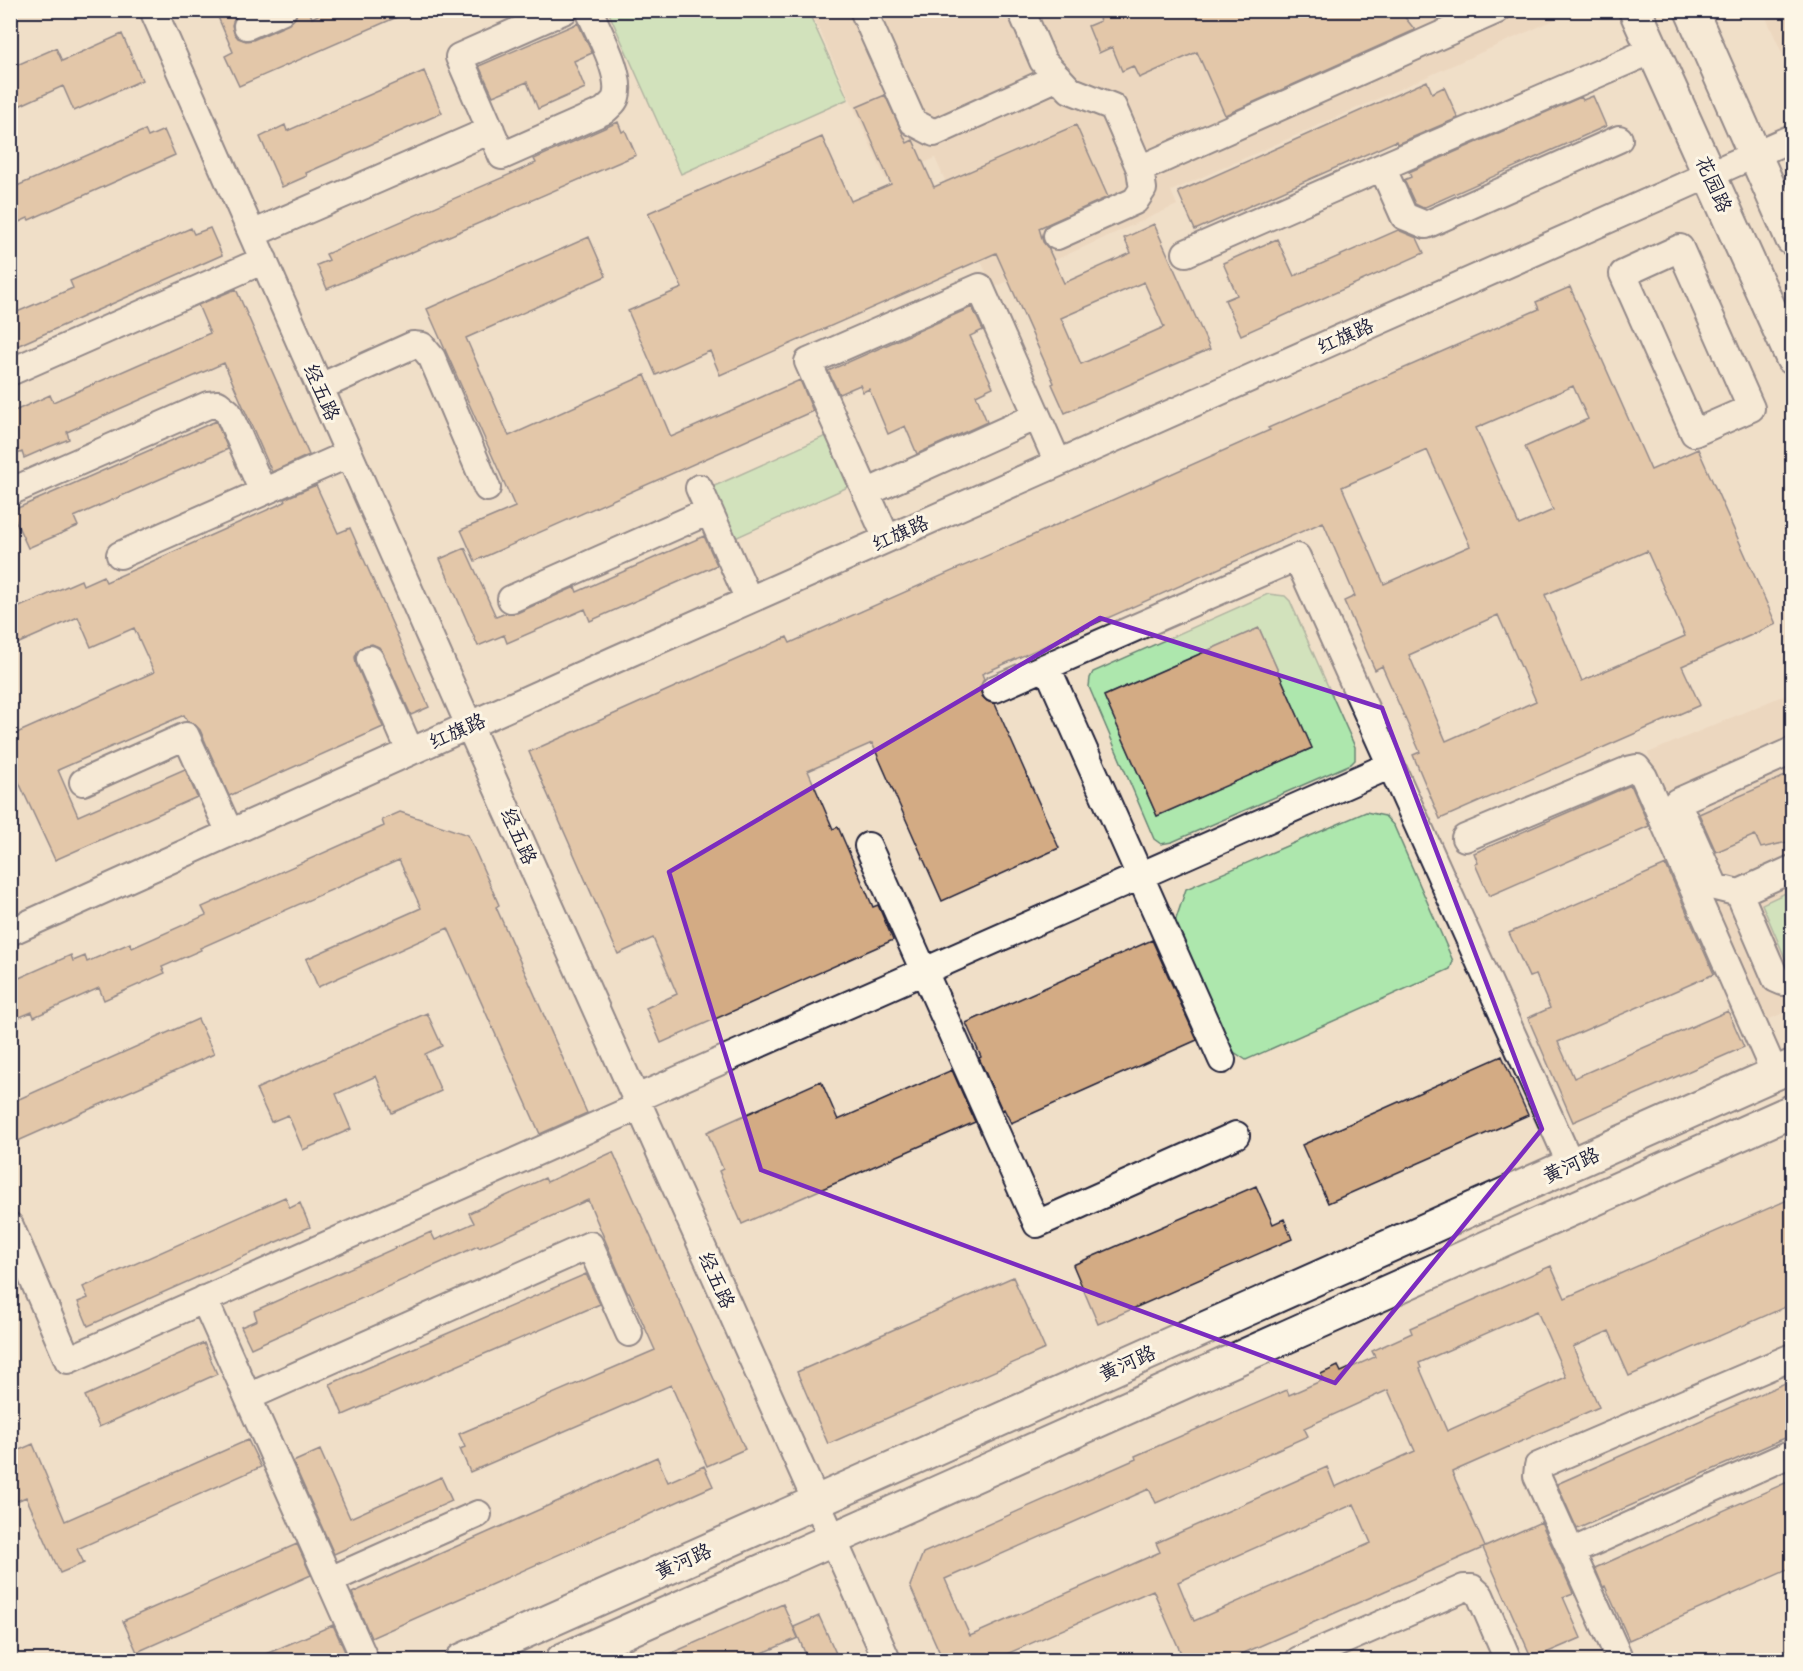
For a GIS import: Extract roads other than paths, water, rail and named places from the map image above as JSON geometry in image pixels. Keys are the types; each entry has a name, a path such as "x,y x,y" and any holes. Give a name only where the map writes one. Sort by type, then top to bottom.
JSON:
{"main road":[{"name":"花园路","path":"1635,10 1792,358"},
{"path":"1691,10 1792,239"},
{"name":"黄河路","path":"462,1660 1784,1070"},
{"name":"黄河路","path":"562,1660 601,1653 832,1539 1792,1111"}],"street":[{"name":"经五路","path":"153,10 469,725 888,1660"},
{"path":"248,26 283,10"},
{"path":"565,10 459,57 502,156 604,111 616,99 618,87 616,73 589,10"},
{"path":"863,10 913,122 934,133 1058,77"},
{"path":"1021,10 1043,61 1070,90 1113,106 1140,169 1143,189 1135,201 1057,236"},
{"path":"1140,169 1497,10"},
{"path":"1186,254 1382,166 1653,50"},
{"path":"252,234 491,130"},
{"name":"红旗路","path":"10,932 748,600 1792,138"},
{"path":"1382,166 1404,216 1426,225 1620,139"},
{"path":"1680,248 1751,408 1694,433 1623,274 1680,248"},
{"path":"10,372 264,260"},
{"path":"887,539 808,362 980,286 1058,463"},
{"path":"320,387 413,345 422,346 432,358 487,488"},
{"path":"12,491 208,405 218,404 228,412 263,492"},
{"path":"866,493 1037,416"},
{"path":"120,555 349,454"},
{"path":"511,599 704,499 748,600"},
{"path":"995,689 1297,557 1571,1165"},
{"path":"370,659 410,752"},
{"path":"1047,667 1222,1060"},
{"path":"83,782 186,736 230,833"},
{"path":"1792,751 1677,801 1715,887 1739,893 1792,869"},
{"path":"10,1226 68,1360 924,972 1391,765"},
{"path":"1465,838 1637,768 1644,777 1784,1070"},
{"path":"868,846 1037,1224 1236,1135"},
{"path":"1739,893 1776,979 1792,982"},
{"path":"248,1397 590,1245 629,1333"},
{"path":"204,1299 366,1660"},
{"path":"1620,1660 1537,1476 1538,1466 1792,1357"},
{"path":"1571,1552 1792,1453"},
{"path":"330,1580 478,1514"},
{"path":"1299,1660 1464,1588 1472,1588 1480,1595 1508,1660"}]}
